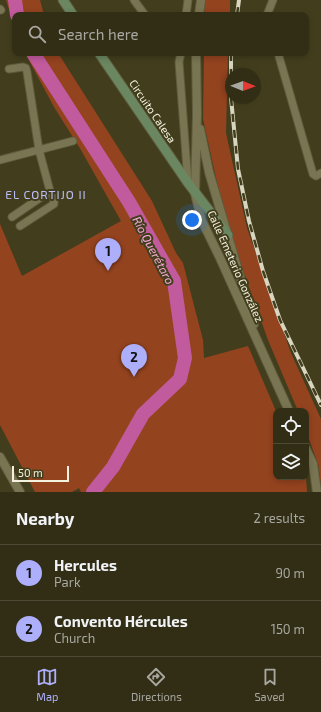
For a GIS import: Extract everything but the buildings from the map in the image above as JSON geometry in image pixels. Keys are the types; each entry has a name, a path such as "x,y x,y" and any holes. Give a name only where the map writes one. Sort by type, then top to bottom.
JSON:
{"main road":[{"path":"63,0 71,12"},
{"name":"Circuito Calesa","path":"101,56 188,183 228,235"}],"street":[{"path":"134,0 143,12"},
{"path":"186,12 188,0"},
{"path":"199,12 201,0"},
{"path":"268,12 273,0"},
{"path":"175,56 179,62"},
{"name":"Circuito Calesa","path":"180,56 179,62 188,183"},
{"name":"Calle Emeterio González","path":"196,56 196,194 202,221 289,408"},
{"path":"279,56 313,174 319,175"},
{"path":"9,69 26,68 38,150 54,200 54,204 20,226"},
{"name":"Calle Emeterio González","path":"197,114 209,172 263,353"},
{"path":"0,160 73,141"},
{"path":"12,217 50,191"},
{"path":"220,258 227,260 233,254"},
{"path":"309,456 312,464 317,492"},
{"path":"0,457 20,492"}],"shaded area":[{"path":"6,0 40,0 43,12 12,12 12,19"},
{"path":"205,0 230,0 230,12 204,12"},
{"path":"27,56 60,56 152,201 176,253 183,263 203,340 204,358 248,346 275,408 273,408 273,480 306,480 307,492 81,492 79,488 72,492 35,492 0,425 0,224 22,276 121,221 81,150 54,107"},
{"path":"204,56 228,56 228,68 225,68 226,133 247,228 291,353 321,419 321,484 318,464 309,439 309,408 297,408 268,340 226,223 203,119"}],"waterway":[{"path":"15,0 17,12"},
{"name":"Río Querétaro","path":"35,56 129,202 174,281 185,358 180,379 143,414 113,467 93,492"}],"railway":[{"path":"237,12 239,0"},
{"path":"231,56 231,68"},
{"path":"232,104 238,169 249,221 263,271 280,320 321,405"}],"place":[{"name":"Hercules","path":"108,271"},
{"name":"Convento Hércules","path":"134,377"}],"district":[{"name":"EL CORTIJO II","path":"46,194"}]}
